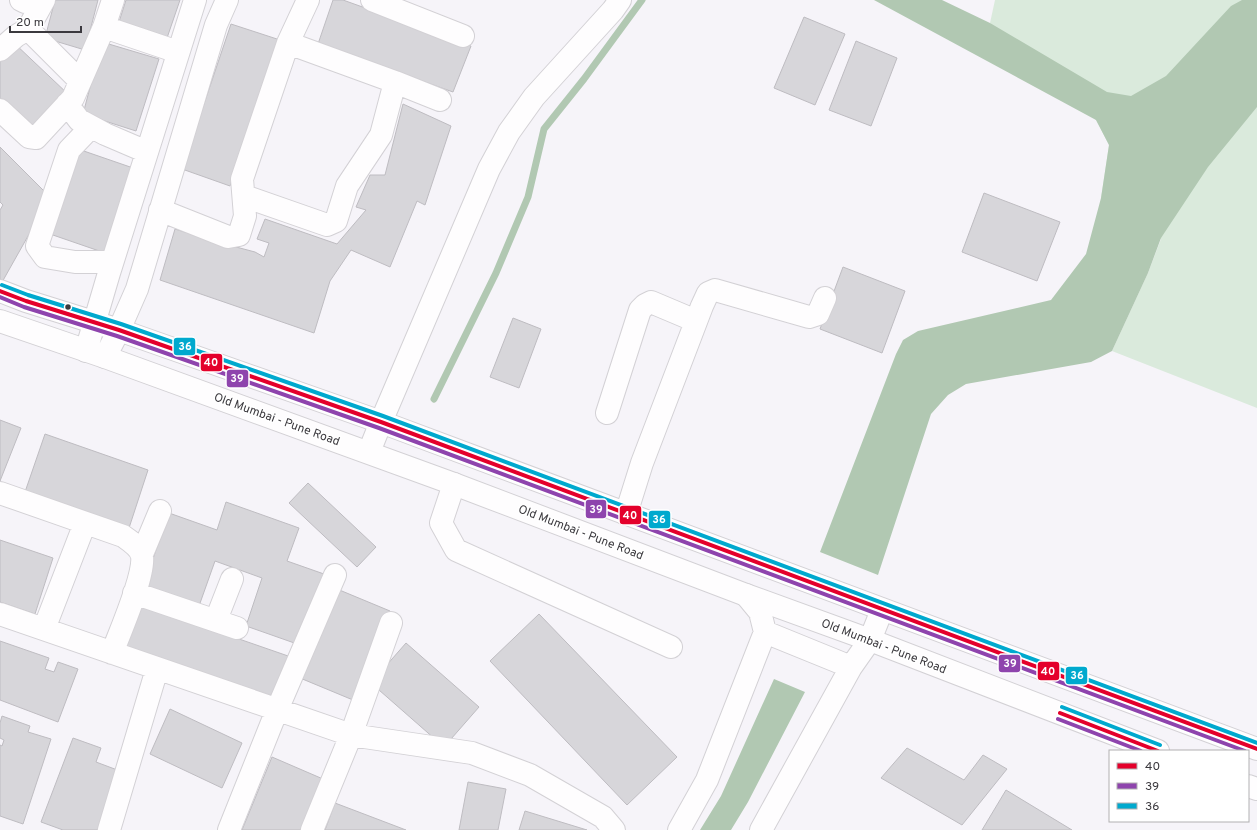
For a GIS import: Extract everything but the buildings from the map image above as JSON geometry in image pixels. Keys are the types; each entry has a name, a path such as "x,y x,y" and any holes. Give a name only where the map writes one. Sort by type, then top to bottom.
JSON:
{"street":[{"path":"21,0 25,2 28,0"},
{"path":"0,50 16,36 28,29 44,0"},
{"path":"0,110 29,137 36,138 72,98 104,27 113,0"},
{"path":"95,354 94,322 195,0"},
{"path":"95,354 119,330 137,289 216,25 227,0"},
{"path":"160,210 228,237 239,235 245,216 242,179 288,43 308,0"},
{"path":"372,0 463,36"},
{"path":"369,452 489,168 509,132 534,97 613,10 620,0"},
{"path":"104,27 178,52"},
{"path":"28,29 80,81"},
{"path":"288,43 440,100"},
{"path":"244,196 327,225 336,221 347,186 381,135 386,120 394,82"},
{"path":"67,104 79,120 91,127 147,152"},
{"path":"91,127 69,150 37,246 45,257 75,262 112,262"},
{"path":"626,514 642,463 708,293 715,290 809,317 818,314 825,298"},
{"path":"0,292 119,330 381,422 1257,749"},
{"path":"607,413 640,310 651,302 696,321"},
{"name":"Old Mumbai - Pune Road","path":"0,321 369,452 746,595 870,640 1155,750"},
{"path":"454,484 440,523 456,550 671,647"},
{"path":"0,493 123,536 135,545 142,554"},
{"path":"112,653 142,570 142,554 160,511"},
{"path":"44,629 85,523"},
{"path":"229,830 277,710 335,575"},
{"path":"216,620 232,579"},
{"path":"134,592 237,628"},
{"path":"679,830 707,780 765,632 760,612 746,595"},
{"path":"761,830 852,667 870,640 882,610"},
{"path":"0,614 351,735 472,753 530,775 603,818 614,830"},
{"path":"312,830 351,735 391,623"},
{"path":"765,632 852,667"},
{"path":"108,830 157,668"}],"shaded area":[{"path":"874,0 942,0 990,23 1107,92 1131,96 1166,76 1231,6 1242,0 1257,0 1257,107 1208,167 1161,238 1148,273 1112,351 1091,362 966,384 948,395 931,414 878,575 820,552 896,354 903,340 918,331 1051,300 1086,254 1101,198 1109,145 1096,120"},
{"path":"995,0 1257,0 1257,408 1112,351 1148,273 1161,239 1101,198 1109,145 1096,120 990,23"},
{"path":"774,679 805,692 748,802 731,830 700,830 721,796"}],"waterway":[{"path":"434,399 496,273 528,197 544,129 584,79 642,0"}],"transit line":[{"name":"36","path":"2,285 28,295 121,324 383,416 1257,743"},
{"name":"40","path":"0,291 26,301 119,330 381,422 1257,749"},
{"name":"39","path":"0,297 24,307 117,336 379,428 1242,750"},
{"name":"36","path":"1062,707 1160,745"},
{"name":"40","path":"1060,713 1155,750"},
{"name":"39","path":"1058,719 1138,750"}]}
